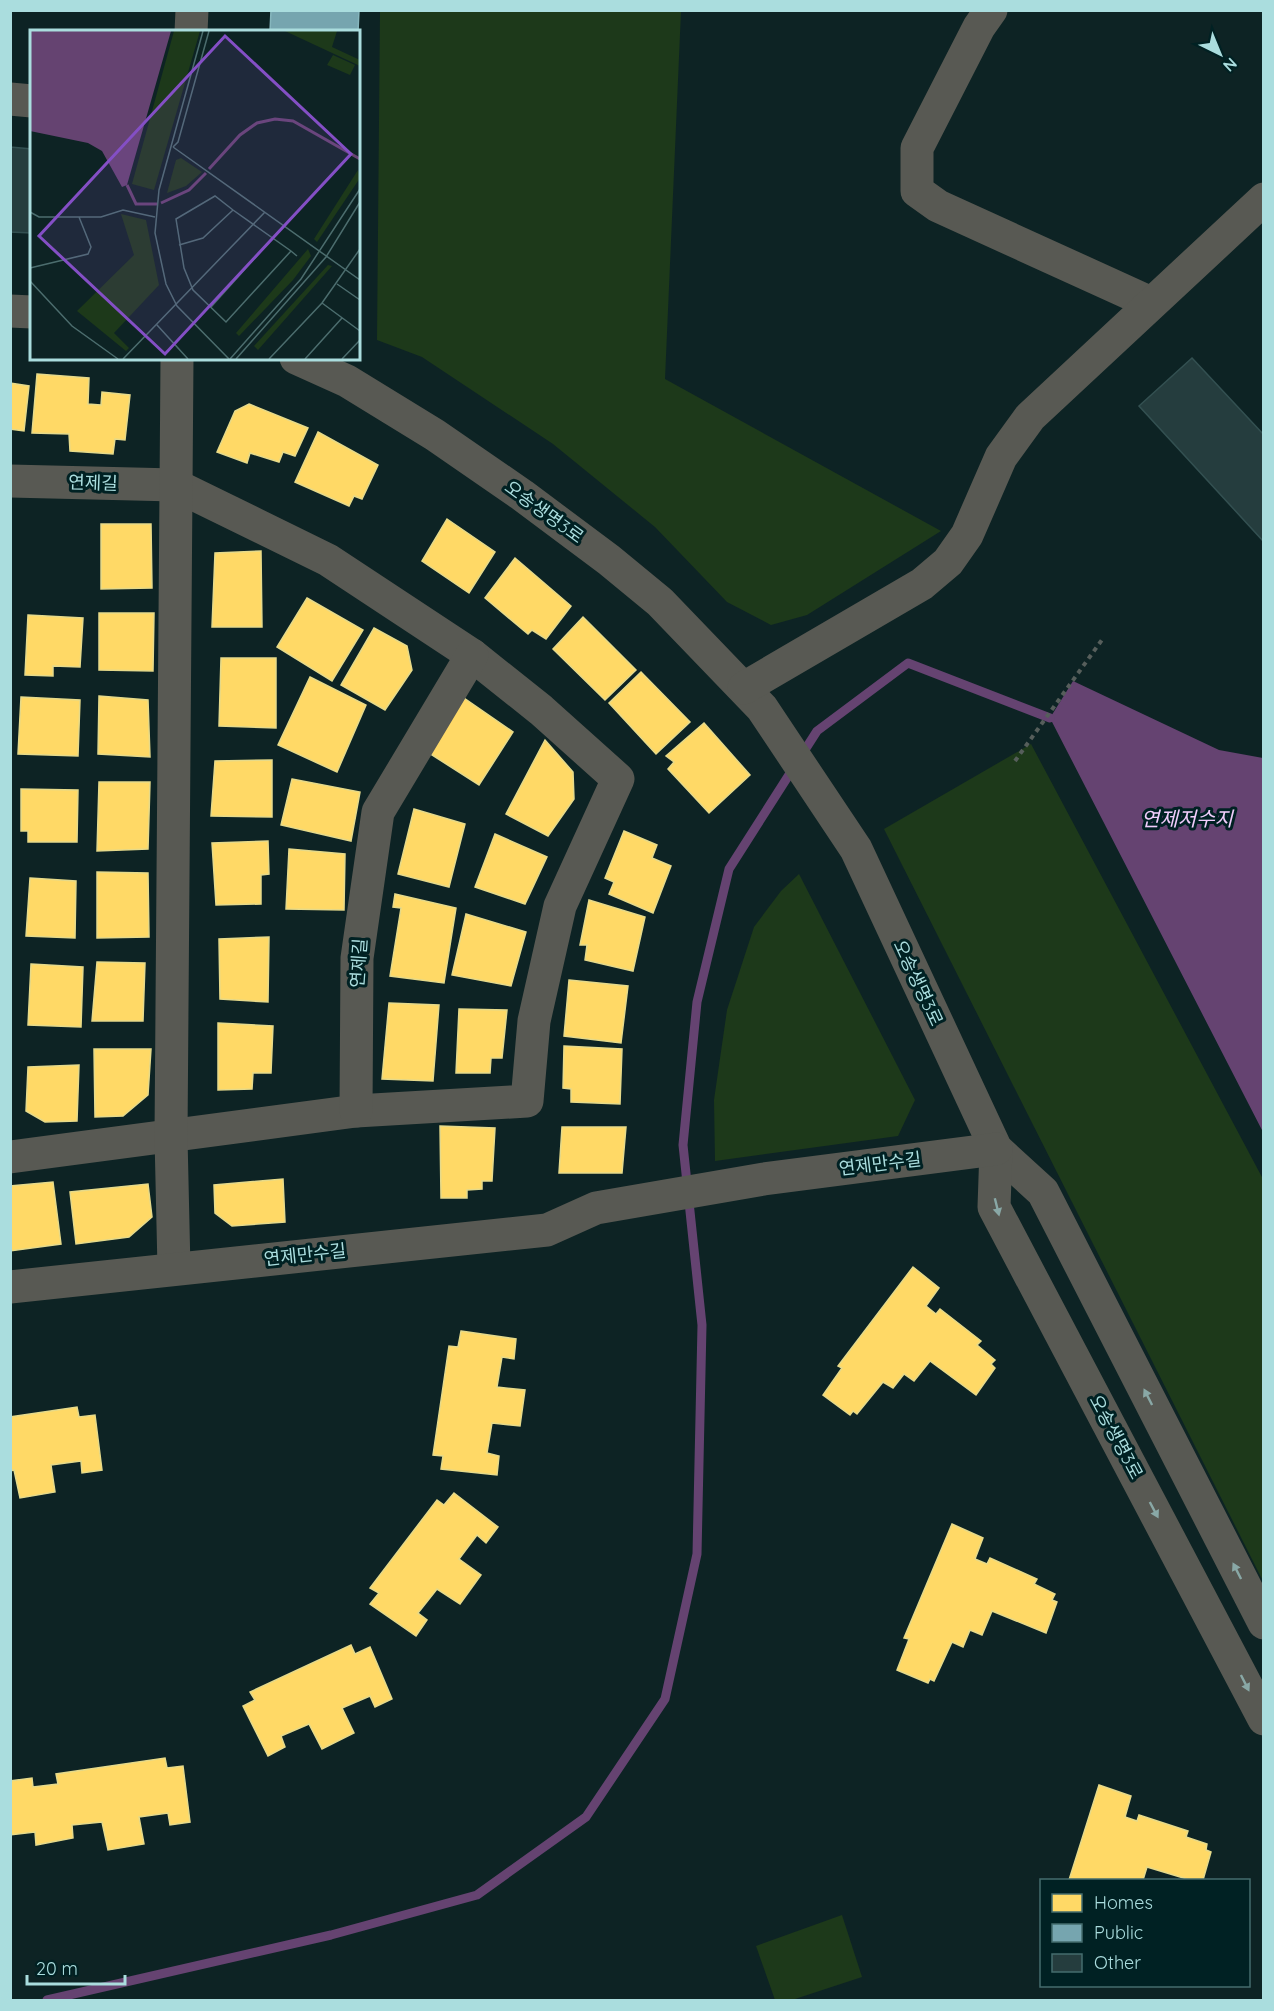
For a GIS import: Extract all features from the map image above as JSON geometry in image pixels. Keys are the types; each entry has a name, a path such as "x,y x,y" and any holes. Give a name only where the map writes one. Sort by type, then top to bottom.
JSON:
{"street":[{"path":"191,30 192,10"},
{"path":"992,10 979,27 917,148 917,190 938,206 1151,303"},
{"path":"10,99 30,101"},
{"path":"753,698 922,584 948,562 967,535 1001,457 1030,417 1263,199"},
{"path":"10,311 30,312"},
{"path":"174,1269 171,1137 177,360"},
{"name":"오송생명3로","path":"300,360 347,381 435,435 522,495 609,560 660,602 753,698 856,849 996,1149 1043,1192 1263,1623"},
{"name":"연제길","path":"10,481 175,485 328,560 472,655 541,710 618,779 560,906 534,1021 527,1101 356,1112 357,958 378,812 472,655"},
{"path":"10,1157 356,1112"},
{"name":"오송생명3로","path":"996,1149 994,1207 1263,1719"},
{"name":"연제만수길","path":"10,1287 547,1230 596,1208 764,1179 996,1149"}],"path":[{"path":"1015,760 1104,637"}],"green space":[{"path":"380,11 681,11 665,379 941,531 807,615 771,625 727,602 655,527 553,444 422,357 377,340"},
{"path":"1031,744 1263,1179 1263,1581 884,829"},
{"path":"799,874 915,1100 898,1136 715,1161 714,1100 727,1010 754,927 781,891"},
{"path":"842,1915 862,1977 792,2000 775,2000 756,1946"}],"water":[{"name":"연제저수지","path":"1073,681 1219,750 1263,758 1263,1132 1050,718"}],"building: Homes":[{"path":"37,374 89,378 88,404 101,405 102,392 130,395 125,440 115,439 113,454 70,451 69,434 32,433"},
{"path":"10,383 29,386 24,431 10,429"},
{"path":"249,404 308,428 295,456 283,452 279,462 250,453 247,463 217,452 235,411"},
{"path":"318,432 378,465 362,499 354,496 349,506 295,482"},
{"path":"447,519 495,552 469,593 422,561"},
{"path":"101,524 151,524 152,588 101,589"},
{"path":"261,551 262,627 212,627 215,553"},
{"path":"515,558 571,606 546,639 532,630 528,634 485,598"},
{"path":"307,598 363,630 332,681 277,647"},
{"path":"99,613 154,613 153,671 99,670"},
{"path":"28,615 83,618 80,667 53,666 53,676 25,675"},
{"path":"583,617 636,670 605,700 553,649"},
{"path":"374,628 407,646 412,670 385,710 341,685"},
{"path":"221,658 276,658 276,728 219,726"},
{"path":"641,672 690,722 656,754 609,703"},
{"path":"310,677 366,705 337,772 278,745"},
{"path":"99,696 148,700 150,757 98,754"},
{"path":"21,697 80,700 78,756 18,754"},
{"path":"464,698 513,732 479,785 429,753"},
{"path":"704,723 750,775 709,813 668,769 674,762 666,756"},
{"path":"545,740 573,772 574,799 548,836 506,814"},
{"path":"272,760 272,817 211,816 215,761"},
{"path":"292,779 360,792 351,841 281,825"},
{"path":"99,782 150,782 148,849 97,851"},
{"path":"21,789 78,790 77,842 28,842 28,831 21,831"},
{"path":"414,809 465,824 449,887 398,874"},
{"path":"624,831 657,845 652,858 671,866 653,913 609,894 614,882 605,878"},
{"path":"495,834 547,857 525,904 475,887"},
{"path":"268,841 269,874 261,875 261,904 216,905 212,843"},
{"path":"289,849 345,854 344,910 286,909"},
{"path":"97,872 148,873 149,937 97,938"},
{"path":"30,878 76,881 75,938 26,936"},
{"path":"395,894 456,908 444,983 390,976 401,908 393,907"},
{"path":"589,900 645,917 633,971 585,960 587,945 580,945"},
{"path":"466,914 526,932 511,986 452,975"},
{"path":"269,937 268,1002 220,999 219,939"},
{"path":"97,962 145,963 143,1021 92,1021"},
{"path":"31,964 83,967 81,1027 28,1025"},
{"path":"569,980 628,986 621,1043 564,1036"},
{"path":"389,1003 439,1005 433,1081 382,1079"},
{"path":"459,1009 507,1010 502,1058 491,1058 490,1073 456,1073"},
{"path":"218,1023 273,1026 271,1073 253,1073 252,1089 218,1090"},
{"path":"564,1046 622,1049 620,1104 571,1102 571,1089 563,1088"},
{"path":"94,1049 151,1049 148,1095 123,1116 95,1117"},
{"path":"79,1065 77,1121 45,1122 26,1111 28,1067"},
{"path":"440,1126 495,1128 492,1181 482,1181 482,1189 467,1190 467,1198 441,1198"},
{"path":"562,1127 626,1127 622,1173 559,1173"},
{"path":"283,1179 285,1222 232,1226 215,1213 214,1185"},
{"path":"53,1182 61,1244 10,1251 10,1186"},
{"path":"148,1184 152,1217 129,1237 76,1244 70,1192"},
{"path":"913,1267 939,1288 926,1306 936,1314 940,1309 981,1341 977,1345 995,1360 991,1364 995,1368 976,1395 930,1361 914,1381 904,1374 893,1388 883,1382 857,1414 853,1411 850,1415 823,1395 842,1368 838,1366"},
{"path":"461,1331 516,1339 514,1359 502,1357 497,1387 525,1390 520,1426 492,1423 487,1453 499,1456 497,1475 441,1469 443,1456 433,1455 449,1346 458,1347"},
{"path":"77,1407 79,1417 95,1415 102,1470 82,1473 81,1461 51,1465 55,1492 20,1498 14,1470 10,1471 10,1417"},
{"path":"454,1493 498,1527 486,1543 477,1535 459,1559 481,1575 460,1604 437,1589 418,1613 427,1620 416,1636 370,1604 379,1593 370,1588 437,1500 444,1505"},
{"path":"952,1524 983,1538 975,1559 987,1564 990,1558 1037,1579 1034,1584 1055,1594 1052,1600 1057,1602 1046,1633 992,1611 982,1635 970,1630 963,1647 952,1642 934,1681 930,1679 928,1683 897,1670 909,1639 904,1638"},
{"path":"351,1645 355,1654 370,1647 392,1699 375,1707 370,1696 342,1708 354,1733 322,1749 309,1724 281,1736 285,1747 268,1756 243,1706 255,1700 250,1692"},
{"path":"165,1758 167,1768 183,1766 190,1822 170,1825 168,1813 139,1817 144,1844 108,1850 102,1822 72,1825 73,1838 36,1845 35,1832 10,1835 10,1781 32,1778 33,1787 58,1784 56,1774"},
{"path":"1099,1785 1131,1796 1125,1817 1137,1821 1139,1815 1188,1831 1186,1837 1207,1844 1206,1850 1211,1852 1203,1879 1187,1879 1147,1867 1143,1879 1069,1879"}],"building: Public":[{"path":"271,10 359,10 358,30 270,30"}],"building: Other":[{"path":"10,147 30,149 30,233 10,232"},
{"path":"1192,358 1264,435 1264,542 1139,406"}],"waterway":[{"path":"801,756 817,731 908,663 1050,718"},
{"path":"47,2000 331,1935 477,1895 586,1817 665,1699 697,1554 702,1325 683,1145 697,1002 729,869 794,767"}]}
